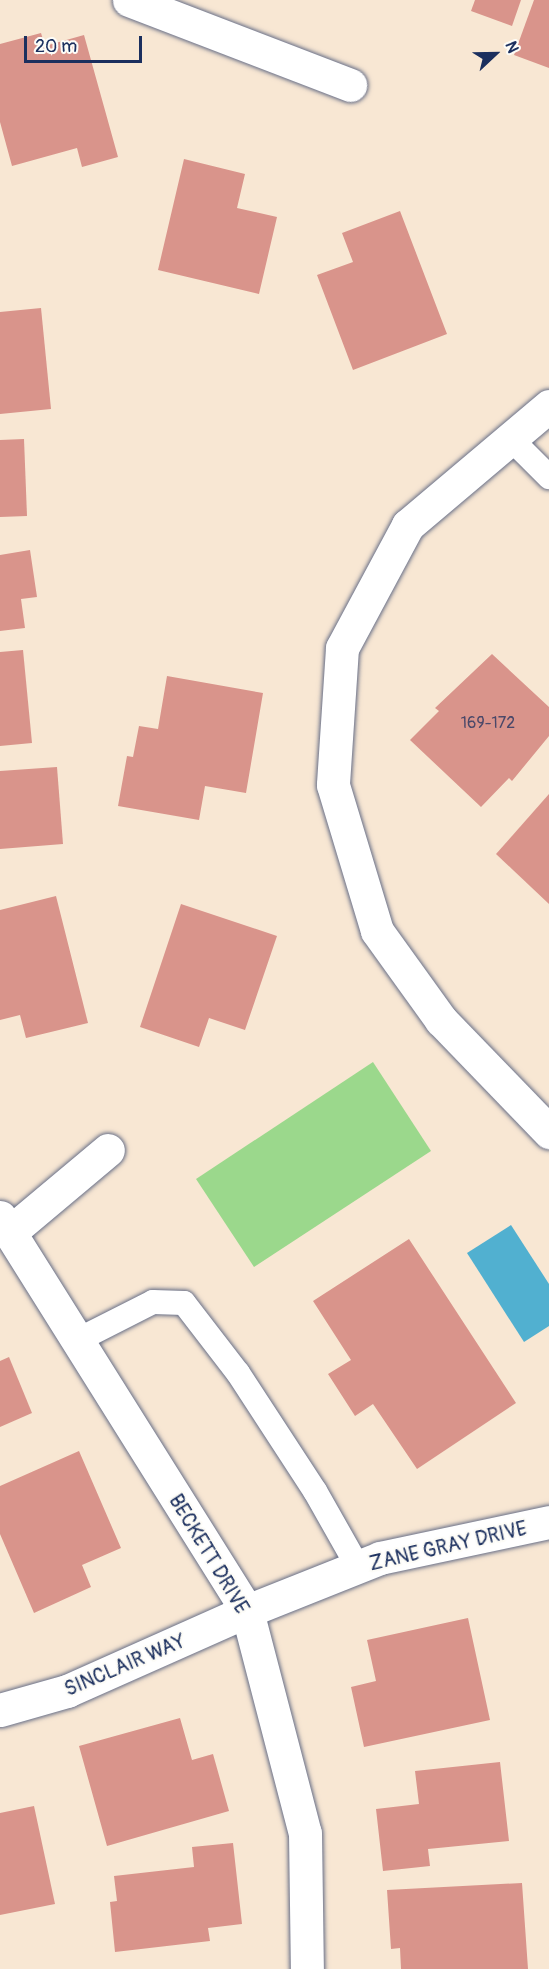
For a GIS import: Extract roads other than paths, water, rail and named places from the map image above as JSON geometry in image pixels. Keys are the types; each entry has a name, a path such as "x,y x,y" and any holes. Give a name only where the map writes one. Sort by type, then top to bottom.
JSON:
{"street":[{"path":"129,0 350,85"},
{"path":"549,406 509,437 408,525 342,648 333,785 377,931 441,1020 549,1132"},
{"path":"4,1225 108,1150"},
{"name":"BECKETT DRIVE","path":"4,1225 247,1611 305,1833 307,1969"},
{"name":"ZANE GRAY DRIVE","path":"247,1611 358,1567 436,1545 549,1522"},
{"name":"SINCLAIR WAY","path":"0,1710 67,1692 247,1611"}],"lane":[{"path":"509,437 549,477"},
{"path":"76,1341 153,1302 184,1303 238,1373 308,1481 358,1567"}],"water":[{"path":"511,1225 549,1284 549,1326 524,1342 467,1253"}]}
